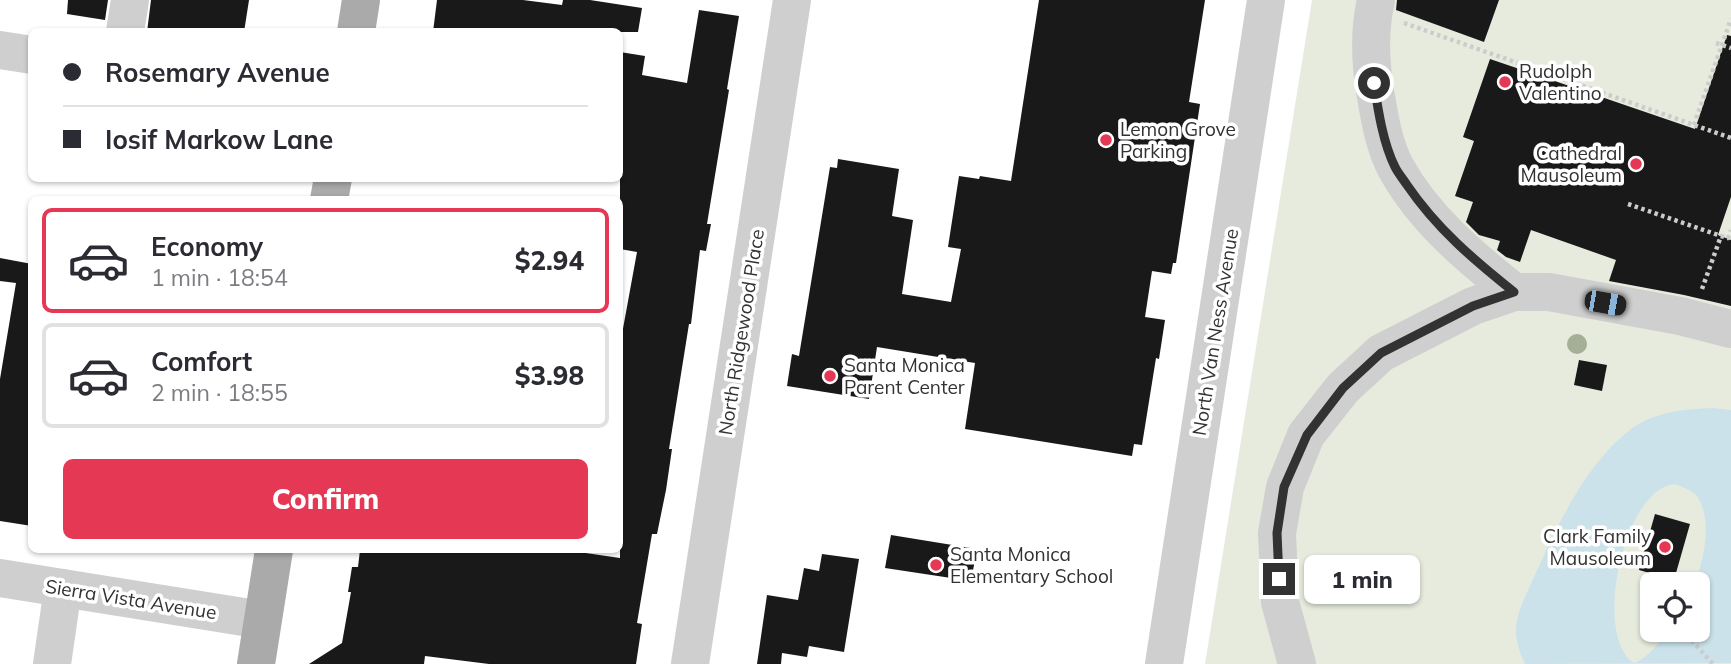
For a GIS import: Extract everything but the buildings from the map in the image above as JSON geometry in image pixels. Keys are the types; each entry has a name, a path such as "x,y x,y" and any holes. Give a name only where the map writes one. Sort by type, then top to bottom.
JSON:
{"main road":[{"path":"357,28 361,0"},
{"path":"256,664 273,553"}],"street":[{"path":"126,28 130,0"},
{"name":"North Ridgewood Place","path":"690,664 792,0"},
{"name":"North Van Ness Avenue","path":"1164,664 1266,0"},
{"path":"1374,6 1370,64 1380,122 1395,167 1423,208 1472,258 1514,292"},
{"path":"0,50 28,54"},
{"path":"1297,664 1280,602 1277,533 1284,487 1307,435 1343,388 1381,353 1473,306 1514,292 1549,292 1692,318 1731,329"},
{"name":"Sierra Vista Avenue","path":"0,579 262,620"},
{"path":"52,664 63,588"}],"path":[{"path":"1374,6 1731,138"},
{"path":"1694,125 1731,19"},
{"path":"1716,43 1731,48"},
{"path":"1628,204 1728,238 1731,230"},
{"path":"1692,318 1721,236"},
{"path":"1693,642 1713,664"}],"shaded area":[{"path":"1312,0 1731,0 1731,664 1205,664"}],"water":[{"path":"1713,408 1731,410 1731,663 1525,664 1516,637 1520,609 1572,499 1597,464 1626,433 1646,420 1679,411"}],"place":[{"name":"Rudolph Valentino","path":"1505,82"},
{"name":"Lemon Grove Parking","path":"1106,140"},
{"name":"Cathedral Mausoleum","path":"1636,164"},
{"name":"Santa Monica Parent Center","path":"830,376"},
{"name":"Clark Family Mausoleum","path":"1665,547"},
{"name":"Santa Monica Elementary School","path":"936,565"}],"route":[{"path":"1279,579 1277,533 1284,487 1307,435 1343,388 1381,353 1473,306 1514,292 1452,239 1423,208 1395,167 1380,122 1374,83"}]}
